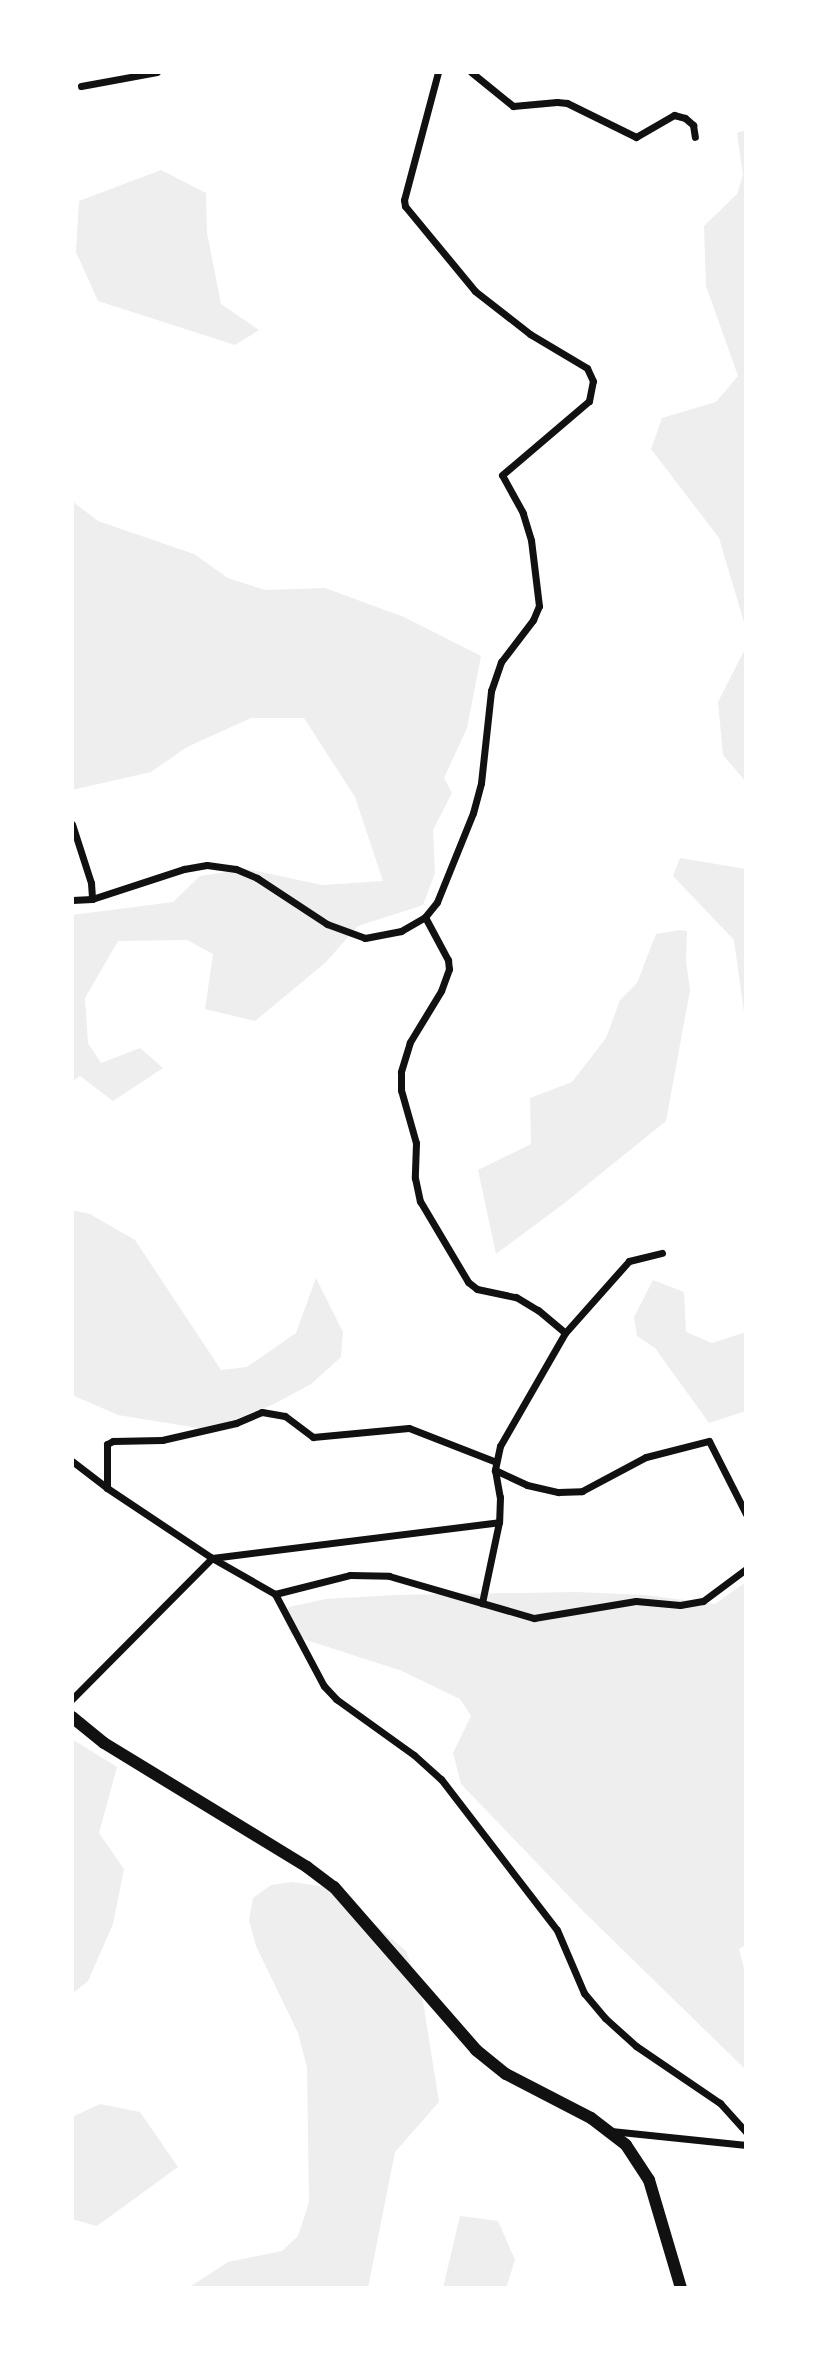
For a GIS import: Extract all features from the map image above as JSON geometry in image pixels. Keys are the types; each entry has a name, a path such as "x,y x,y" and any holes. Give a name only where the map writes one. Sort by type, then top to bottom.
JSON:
{"street":[{"path":"81,86 156,72"},
{"path":"72,900 92,899 184,869 207,866 236,869 257,878 327,924 365,938 401,931 425,917 437,902 473,813 481,783 491,691 501,662 533,620 539,607 531,540 523,513 502,475 589,401 593,382 587,368 530,334 475,291 405,206 438,72"},
{"path":"471,72 513,106 567,103 636,138 674,115 685,118 693,125 695,137"},
{"path":"72,824 92,883 92,899"},
{"path":"425,917 448,960 449,970 441,990 410,1042 401,1072 401,1090 416,1143 415,1178 420,1201 468,1282 477,1289 516,1297 538,1310 565,1333"},
{"path":"482,1603 499,1522 500,1497 496,1466 500,1446 520,1406 565,1333 629,1261 662,1253"},
{"path":"107,1488 107,1444 113,1441 162,1440 236,1423 262,1412 285,1416 313,1437 409,1428 496,1466 537,1488 558,1492 582,1490 646,1457 709,1441 746,1514"},
{"path":"72,1461 107,1488 212,1558 275,1594 324,1686 336,1699 414,1755 441,1779 556,1930 584,1993 605,2018 636,2046 720,2103 746,2132"},
{"path":"72,1699 212,1558 499,1522"},
{"path":"275,1594 350,1575 389,1576 534,1618 636,1601 680,1605 703,1601 722,1591 746,1569"},
{"path":"72,1717 104,1743 307,1867 334,1887 476,2049 506,2074 610,2131 632,2152 649,2180 681,2288"},
{"path":"610,2131 745,2143"}],"shaded area":[{"path":"746,130 746,629 719,538 651,449 662,418 716,402 738,376 706,286 704,226 737,194 743,175 737,133"},
{"path":"161,170 206,193 207,233 221,304 259,330 235,345 98,301 76,252 79,201"},
{"path":"72,501 98,521 194,554 228,578 265,590 325,588 404,617 481,656 467,728 444,778 452,793 433,830 435,873 423,905 358,926 325,963 255,1021 205,1009 213,954 187,940 118,941 85,998 88,1043 101,1063 140,1048 163,1068 113,1101 80,1076 72,1082 72,915 173,902 200,876 247,869 322,885 383,881 355,797 304,718 251,718 187,747 151,772 72,790"},
{"path":"746,647 746,782 723,755 718,702"},
{"path":"680,858 746,869 746,1027 734,940 673,876"},
{"path":"687,931 686,961 690,990 666,1121 496,1254 478,1170 531,1144 530,1098 572,1082 606,1038 620,1000 637,983 656,934"},
{"path":"72,1210 90,1214 135,1240 221,1370 247,1367 296,1333 316,1278 343,1332 341,1357 311,1384 274,1404 210,1430 118,1415 72,1395"},
{"path":"653,1280 684,1292 686,1332 712,1343 746,1332 746,1411 709,1423 655,1348 637,1336 634,1317"},
{"path":"746,1582 746,1945 739,1949 746,1976 746,2070 585,1913 461,1784 453,1753 471,1716 460,1699 402,1671 291,1635 283,1616 289,1607 326,1599 395,1595 576,1592 646,1595 715,1604"},
{"path":"72,1739 117,1767 99,1833 124,1869 113,1924 88,1981 72,1994"},
{"path":"292,1882 333,1888 406,1951 422,1995 439,2102 395,2152 368,2288 188,2288 228,2262 282,2251 298,2236 309,2202 307,2067 298,2033 256,1946 249,1920 253,1898 271,1885"},
{"path":"100,2104 140,2112 178,2167 97,2226 72,2219 72,2117"},
{"path":"460,2216 498,2221 515,2260 506,2288 443,2288"}]}
